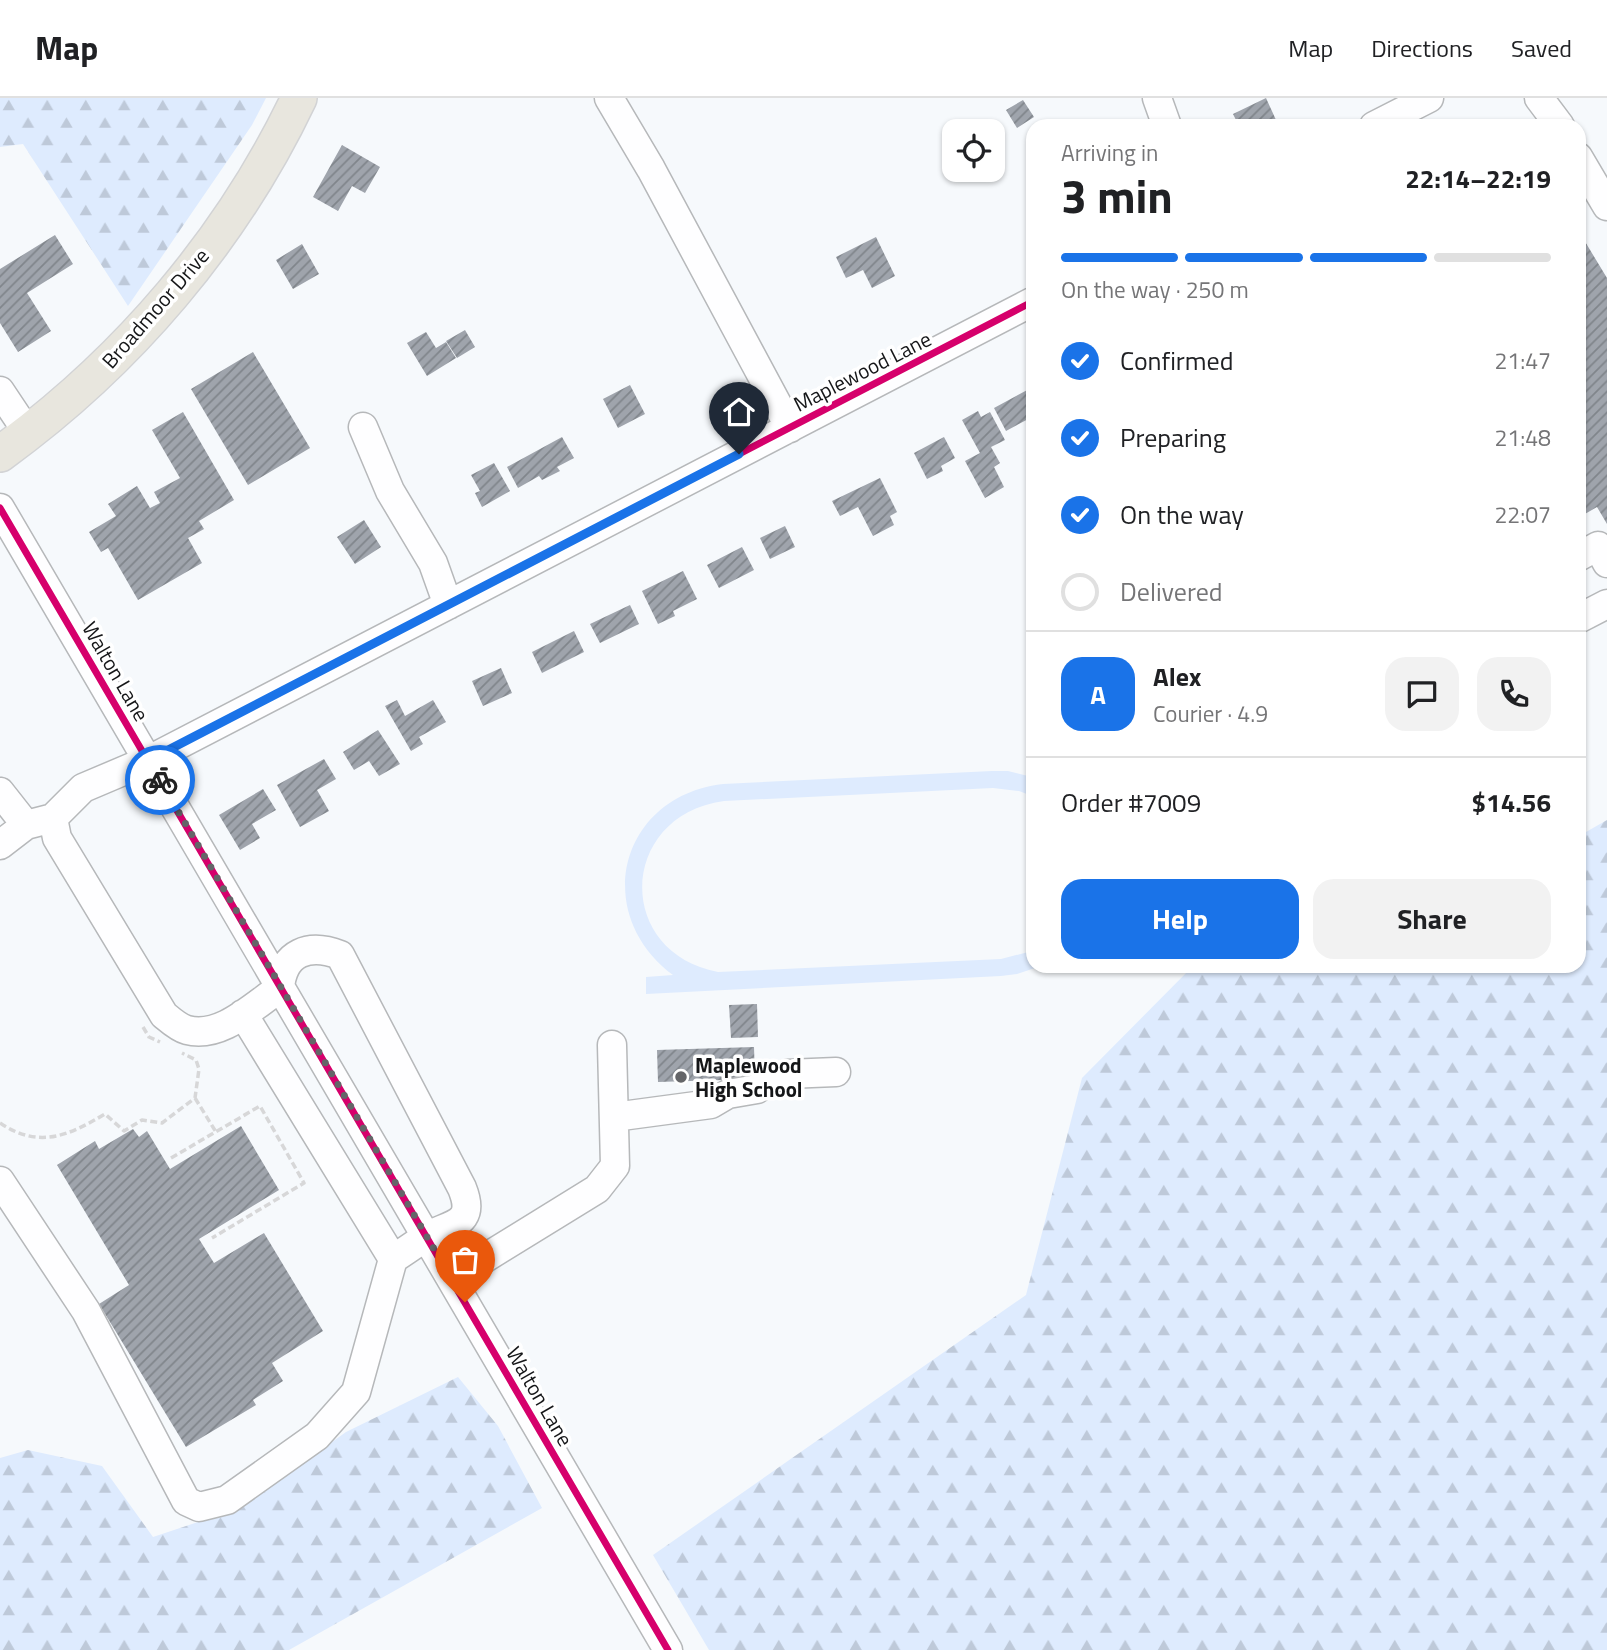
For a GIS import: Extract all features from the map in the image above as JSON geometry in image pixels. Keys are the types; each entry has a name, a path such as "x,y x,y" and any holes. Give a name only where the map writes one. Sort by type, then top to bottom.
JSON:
{"main road":[{"name":"Broadmoor Drive","path":"0,454 94,377 183,283 231,217 270,156 299,98"}],"street":[{"path":"608,98 651,169 790,428"},
{"path":"1157,98 1164,119"},
{"path":"1388,119 1429,98"},
{"path":"1539,98 1555,119"},
{"path":"1586,171 1607,206"},
{"name":"Maplewood Lane","path":"0,845 39,821 83,788 149,760 1026,305"},
{"path":"0,391 28,433"},
{"path":"363,428 390,491 433,563 448,605"},
{"name":"Walton Lane","path":"0,508 668,1650"},
{"path":"1586,553 1598,547 1607,563"},
{"path":"1586,615 1607,604"},
{"path":"0,792 57,838 164,1016 186,1030 214,1031 243,1014 280,988 281,974 291,959 306,951 324,949 340,955 468,1203 465,1215 458,1223 428,1236 393,1259 356,1392 317,1436 227,1500 199,1507 186,1500 86,1311 0,1181"},
{"path":"243,1014 393,1259"},
{"path":"451,1279 597,1189 615,1166 612,1045"},
{"path":"614,1117 711,1104 728,1094 757,1089 771,1079 787,1074 836,1072"},
{"path":"313,1131 351,1109"}],"path":[{"path":"142,1026 149,1037 161,1043"},
{"path":"173,1049 196,1060 199,1069 195,1098 216,1132"},
{"path":"0,1122 33,1138 73,1133 105,1114 124,1131 142,1120 162,1123 195,1098"},
{"path":"171,1158 260,1106 304,1183 212,1238"}],"green space":[{"path":"0,98 266,98 252,125 128,306 23,144 0,147"},
{"path":"1008,771 1026,776 1026,794 993,788 724,801 689,812 664,831 648,856 642,884 646,913 660,939 684,959 718,972 1001,959 1026,953 1026,971 1001,976 646,994 646,977 673,975 647,949 631,921 625,890 628,861 640,833 660,810 688,793 723,784"},
{"path":"1607,820 1607,1650 709,1650 653,1555 1026,1295 1082,1078 1186,973 1586,973 1586,832"},
{"path":"458,1377 498,1426 542,1508 289,1650 0,1650 0,1458 28,1450 102,1466 153,1537 240,1508 346,1432"}],"building":[{"path":"1266,98 1276,119 1236,119 1233,114"},
{"path":"1023,100 1034,117 1026,119 1026,122 1017,128 1006,110"},
{"path":"342,145 380,167 365,193 352,186 338,211 313,197"},
{"path":"55,235 73,264 27,293 51,331 18,352 0,323 0,269"},
{"path":"876,237 895,276 872,288 863,270 846,278 836,257"},
{"path":"1586,243 1607,278 1607,524 1597,507 1586,513"},
{"path":"302,244 319,274 293,289 276,260"},
{"path":"465,330 475,347 457,358 446,341"},
{"path":"426,332 436,348 446,342 456,358 427,376 407,343"},
{"path":"253,352 310,448 248,485 191,389"},
{"path":"630,385 645,414 618,428 603,399"},
{"path":"1026,391 1026,420 1006,431 994,408"},
{"path":"978,411 981,417 990,412 1005,440 991,447 1000,463 994,467 1004,487 985,498 965,461 980,453 962,420"},
{"path":"183,412 234,500 199,521 204,529 188,538 202,563 138,600 108,548 101,552 89,532 116,516 108,504 137,486 150,508 160,503 154,492 180,478 152,430"},
{"path":"562,437 574,458 557,467 560,471 542,480 539,476 518,488 507,467"},
{"path":"944,437 955,458 941,466 943,471 927,479 914,453"},
{"path":"494,463 510,491 482,507 475,493 480,491 471,475"},
{"path":"880,478 897,512 890,516 894,525 873,536 858,507 840,516 832,501"},
{"path":"364,520 381,547 355,564 337,537"},
{"path":"785,526 795,547 770,559 760,538"},
{"path":"742,547 754,570 719,588 707,565"},
{"path":"683,571 697,599 673,611 675,616 658,624 642,591"},
{"path":"630,605 639,624 600,643 590,624"},
{"path":"574,631 584,652 542,673 532,652"},
{"path":"501,668 512,693 483,706 472,681"},
{"path":"397,700 405,716 433,700 446,722 419,737 423,744 411,751 385,706"},
{"path":"378,730 400,764 379,776 369,761 354,770 343,752"},
{"path":"324,759 336,779 317,790 329,811 300,827 277,785"},
{"path":"263,789 276,810 252,824 260,838 240,850 219,815"},
{"path":"757,1004 758,1037 731,1038 729,1005"},
{"path":"754,1047 755,1079 658,1082 657,1050"},
{"path":"241,1126 279,1190 199,1239 214,1263 264,1233 323,1331 272,1363 283,1381 253,1400 256,1405 186,1447 99,1304 129,1285 57,1165 95,1141 99,1149 133,1129 139,1137 147,1131 170,1169"}],"cycle path":[{"path":"149,760 1026,305"},
{"path":"0,508 668,1650"}],"way so far":[{"path":"160,780 465,1302"}],"place":[{"name":"Maplewood High School","path":"681,1077"}],"route":[{"path":"160,780 149,760 739,454"}]}
